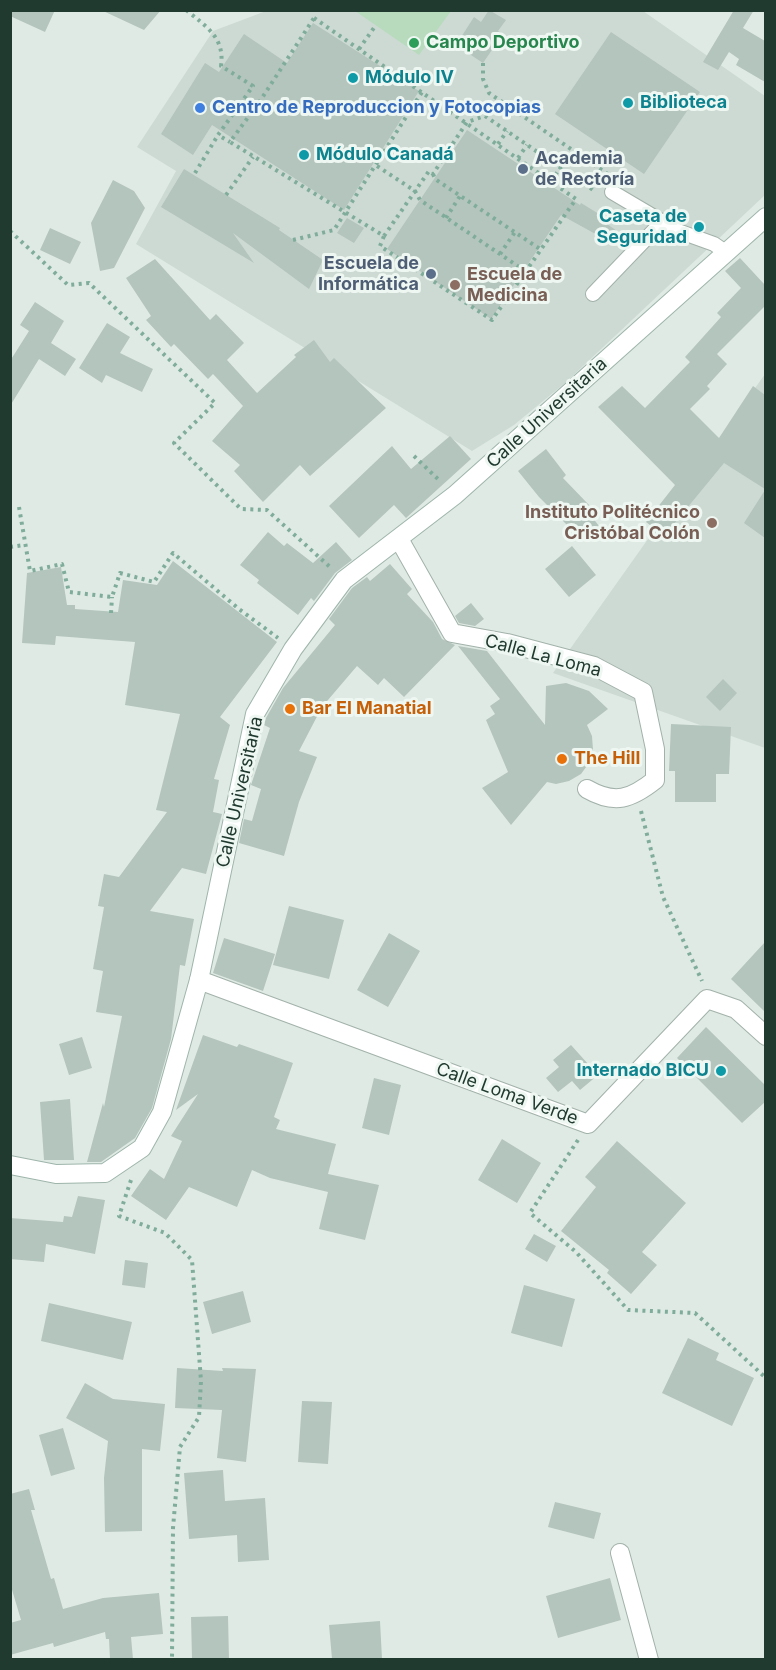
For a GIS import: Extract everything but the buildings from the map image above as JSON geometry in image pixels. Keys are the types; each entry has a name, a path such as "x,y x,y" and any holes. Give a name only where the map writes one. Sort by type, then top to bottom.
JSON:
{"street":[{"name":"Calle Universitaria","path":"10,1165 56,1174 105,1173 142,1148 162,1112 199,980 255,714 293,649 344,580 455,495 765,217"},
{"name":"Calle La Loma","path":"399,539 452,633 507,643 594,666 643,692 655,749 655,780 635,796"},
{"path":"587,789 604,798 635,796"},
{"name":"Calle Loma Verde","path":"199,980 588,1124 707,999"},
{"path":"707,999 736,1009 765,1036"},
{"path":"620,1553 649,1659"}],"lane":[{"path":"612,192 678,231 714,244 727,253"},
{"path":"593,294 662,222"}],"path":[{"path":"186,10 213,31 221,46 222,66 253,86 218,135 195,173"},
{"path":"230,142 260,101 314,18 576,199 492,320 380,246 384,236 429,171 460,196 540,249"},
{"path":"359,49 376,25"},
{"path":"433,174 467,122 485,116 607,200 618,181 489,93 485,87 483,63"},
{"path":"293,240 334,230 377,166 422,92"},
{"path":"498,144 507,131"},
{"path":"218,135 384,236"},
{"path":"518,158 527,145"},
{"path":"226,195 253,157"},
{"path":"377,166 415,191 420,200 525,271"},
{"path":"552,182 561,167"},
{"path":"446,218 460,196"},
{"path":"10,231 68,285 89,283 115,305 215,403 174,443 241,509 267,510 344,580"},
{"path":"500,254 515,232"},
{"path":"414,456 455,495"},
{"path":"19,507 30,571 62,564 69,592 112,597"},
{"path":"10,547 24,545"},
{"path":"111,613 112,597 120,573 154,582 174,553 238,609 293,649"},
{"path":"635,796 647,828 663,897 698,969 707,999"},
{"path":"588,1124 530,1213 576,1252 628,1310 695,1313 765,1378"},
{"path":"142,1148 119,1216 165,1233 192,1260 201,1381 199,1417 180,1447 173,1528 172,1659"}],"shaded area":[{"path":"266,11 643,11 765,96 765,195 565,383 514,425 472,451 136,244 176,171 137,147 213,31"},
{"name":"Instituto Politécnico Cristóbal Colón","path":"765,374 765,748 553,673"}],"green space":[{"name":"Campo Deportivo","path":"451,10 419,55 355,11"}],"place":[{"name":"Campo Deportivo","path":"414,43"},
{"name":"Módulo IV","path":"353,78"},
{"name":"Biblioteca","path":"628,103"},
{"name":"Centro de Reproduccion y Fotocopias","path":"200,108"},
{"name":"Módulo Canadá","path":"304,155"},
{"name":"Academia de Rectoría","path":"523,169"},
{"name":"Caseta de Seguridad","path":"699,227"},
{"name":"Escuela de Informática","path":"431,274"},
{"name":"Escuela de Medicina","path":"455,285"},
{"name":"Instituto Politécnico Cristóbal Colón","path":"712,523"},
{"name":"Bar El Manatial","path":"290,709"},
{"name":"The Hill","path":"562,759"},
{"name":"Internado BICU","path":"721,1071"}]}
